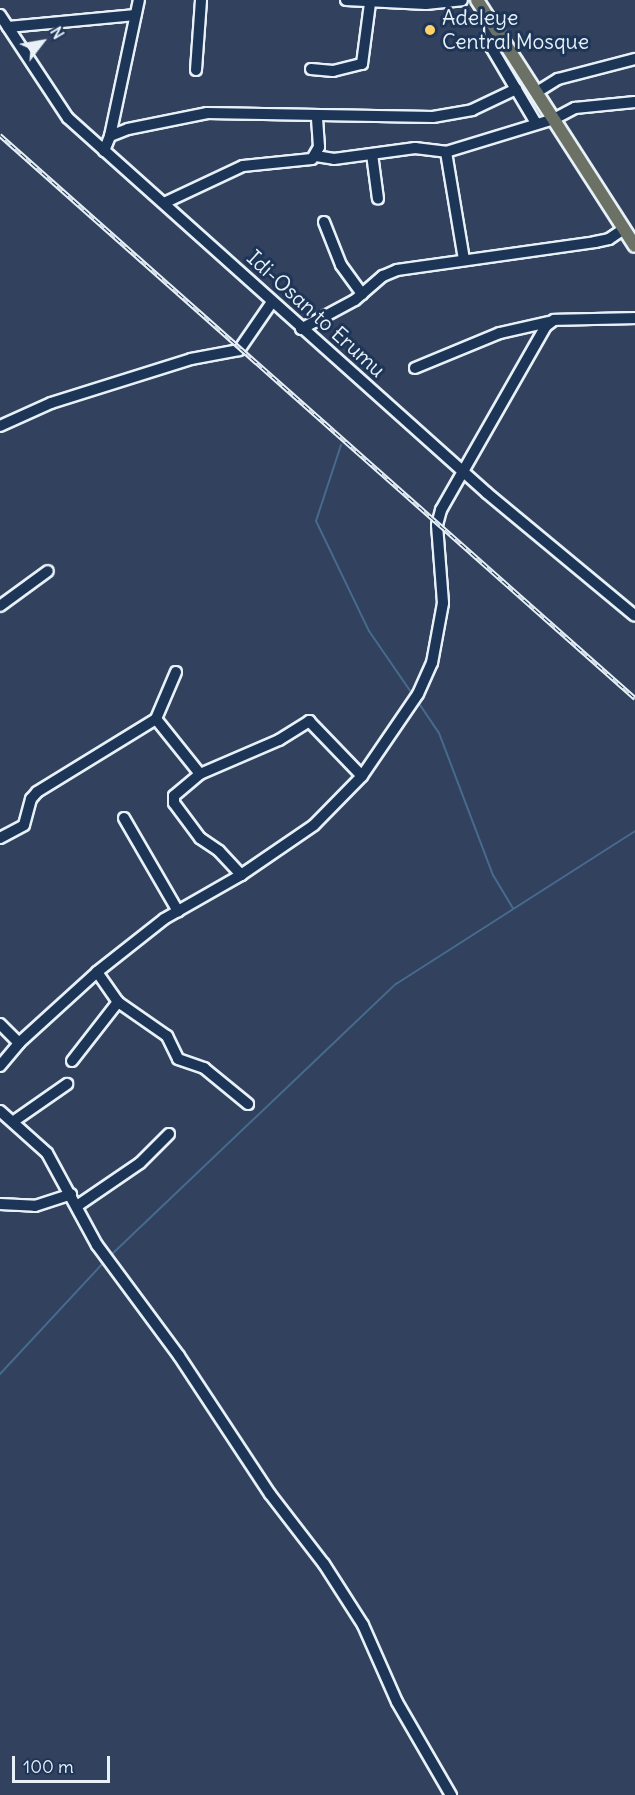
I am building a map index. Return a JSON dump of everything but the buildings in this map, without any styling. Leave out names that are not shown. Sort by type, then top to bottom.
[{"type":"main road","points":[[477,0],[635,246]]},
{"type":"street","points":[[104,151],[110,136],[139,0]]},
{"type":"street","points":[[196,69],[201,0]]},
{"type":"street","points":[[346,0],[426,4],[462,0]]},
{"type":"street","points":[[311,69],[333,71],[354,69],[362,64],[370,3]]},
{"type":"street","name":"Idi-Osan to Erumu","points":[[0,15],[54,101],[104,151],[301,329],[635,616]]},
{"type":"street","points":[[8,27],[135,15]]},
{"type":"street","points":[[490,22],[491,47],[536,123]]},
{"type":"street","points":[[537,92],[558,79],[635,59]]},
{"type":"street","points":[[110,136],[143,124],[207,113],[400,118],[452,115],[516,89]]},
{"type":"street","points":[[164,203],[243,166],[316,156],[334,159],[415,148],[446,152],[554,119],[575,108],[635,102]]},
{"type":"street","points":[[316,156],[319,147],[317,116]]},
{"type":"street","points":[[446,152],[464,260]]},
{"type":"street","points":[[372,154],[378,199]]},
{"type":"street","points":[[324,222],[342,266],[362,294]]},
{"type":"street","points":[[301,329],[362,294],[383,276],[397,270],[595,242],[609,239],[624,229]]},
{"type":"street","points":[[0,426],[51,403],[191,359],[239,350],[272,302]]},
{"type":"street","points":[[415,368],[500,333],[549,322],[635,318]]},
{"type":"street","points":[[0,1066],[19,1043],[97,972],[178,911],[241,875],[314,825],[362,776],[418,694],[439,640],[443,603],[437,525],[462,468],[549,322]]},
{"type":"street","points":[[0,606],[48,571]]},
{"type":"street","points":[[0,838],[24,825],[31,799],[37,792],[156,719],[167,697],[167,685],[176,672]]},
{"type":"street","points":[[156,719],[200,774]]},
{"type":"street","points":[[241,875],[219,852],[200,838],[174,802],[174,796],[200,774],[279,740],[309,721],[362,776]]},
{"type":"street","points":[[124,818],[178,911]]},
{"type":"street","points":[[97,972],[118,1002],[167,1036],[178,1059],[204,1068],[248,1104]]},
{"type":"street","points":[[72,1061],[118,1002]]},
{"type":"street","points":[[0,1024],[19,1043]]},
{"type":"street","points":[[14,1121],[67,1084]]},
{"type":"street","points":[[0,1111],[14,1121],[47,1153],[95,1242],[179,1356],[363,1625],[397,1702],[451,1795]]},
{"type":"street","points":[[77,1206],[140,1163],[169,1134]]},
{"type":"street","points":[[0,1204],[36,1206],[71,1194]]},
{"type":"waterway","points":[[341,445],[316,521],[369,631],[413,695]]},
{"type":"waterway","points":[[418,702],[439,733],[493,875],[513,908]]},
{"type":"waterway","points":[[110,1256],[396,984],[635,831]]},
{"type":"waterway","points":[[0,1374],[104,1262]]},
{"type":"railway","points":[[0,135],[635,698]]},
{"type":"place","name":"Adeleye Central Mosque","points":[[430,30]]}]
